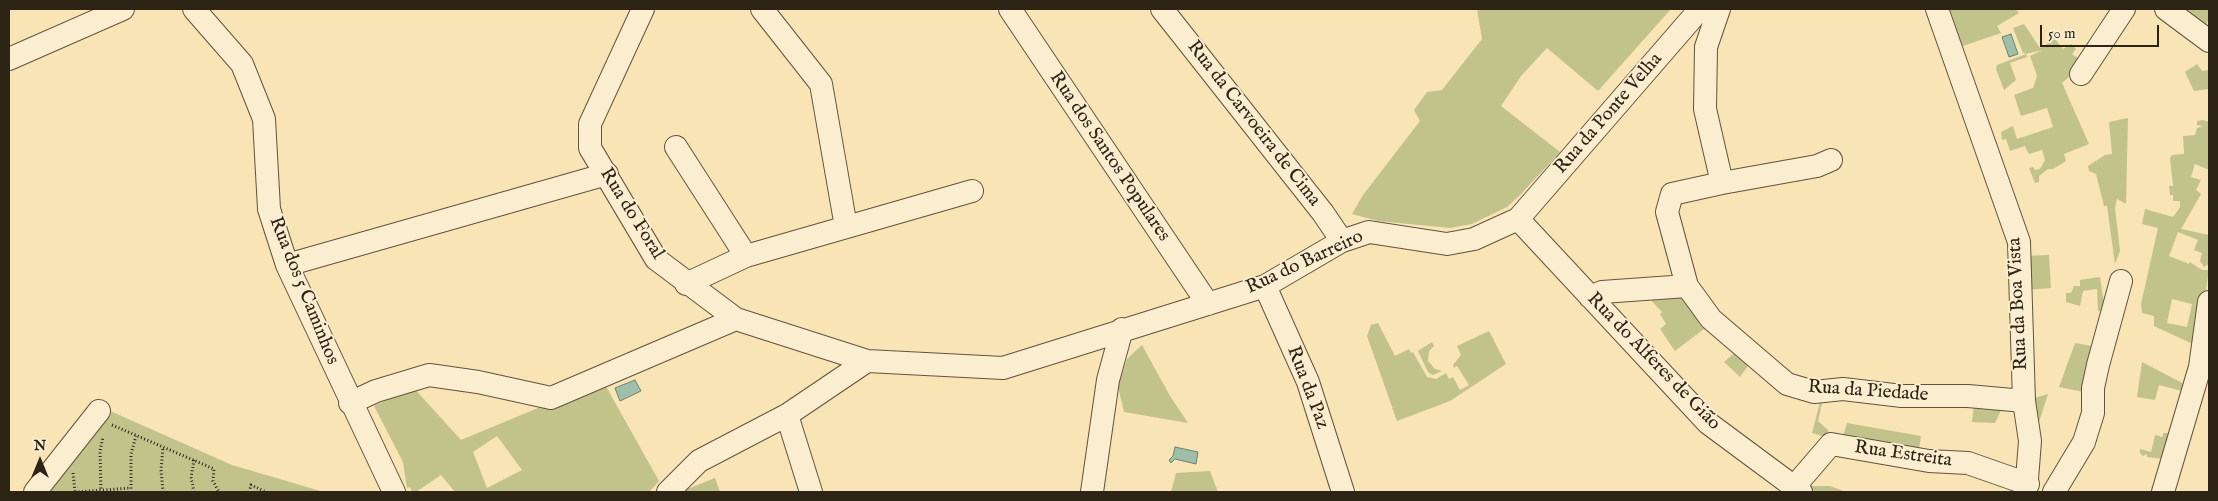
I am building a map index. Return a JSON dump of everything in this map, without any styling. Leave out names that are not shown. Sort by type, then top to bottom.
[{"type":"street","points":[[9,59],[123,9]]},
{"type":"street","name":"Rua dos 5 Caminhos","points":[[194,9],[242,64],[264,119],[269,209],[288,265],[300,293],[299,320],[311,346],[321,355],[330,359],[355,412]]},
{"type":"street","name":"Rua do Foral","points":[[644,9],[590,124],[590,148],[656,259],[686,284],[736,319],[867,361],[1003,368],[1122,330]]},
{"type":"street","points":[[762,9],[820,84],[846,227]]},
{"type":"street","name":"Rua dos Santos Populares","points":[[1010,9],[1208,304]]},
{"type":"street","name":"Rua da Carvoeira de Cima","points":[[1162,9],[1323,213],[1342,241]]},
{"type":"street","name":"Rua da Ponte Velha","points":[[1518,219],[1700,9]]},
{"type":"street","points":[[1719,9],[1706,47],[1705,110],[1722,183],[1816,166],[1831,160]]},
{"type":"street","name":"Rua da Boa Vista","points":[[1937,9],[2019,242],[2024,401],[2030,441],[2027,488]]},
{"type":"street","points":[[2081,74],[2124,9]]},
{"type":"street","points":[[2166,9],[2209,41]]},
{"type":"street","points":[[676,147],[746,256]]},
{"type":"street","points":[[288,265],[607,174]]},
{"type":"street","name":"Rua da Piedade","points":[[1722,183],[1672,194],[1667,212],[1687,286],[1711,320],[1787,384],[1814,392],[1844,389],[1902,396],[1968,396],[2024,401]]},
{"type":"street","points":[[686,284],[746,256],[972,191]]},
{"type":"street","name":"Rua do Barreiro","points":[[1122,330],[1265,286],[1342,241],[1369,232],[1447,244],[1474,239],[1518,219]]},
{"type":"street","name":"Rua do Alferes de Gião","points":[[1518,219],[1708,423],[1797,490]]},
{"type":"street","points":[[2054,492],[2084,442],[2093,413],[2093,388],[2098,365],[2121,281]]},
{"type":"street","name":"Rua da Paz","points":[[1265,286],[1308,382],[1343,492]]},
{"type":"street","points":[[1590,297],[1602,292],[1687,286]]},
{"type":"street","points":[[2163,492],[2200,367],[2209,302]]},
{"type":"street","points":[[390,486],[393,467],[390,457],[374,428],[355,412],[376,391],[429,375],[478,382],[551,398],[736,319]]},
{"type":"street","points":[[1092,492],[1108,380],[1122,330]]},
{"type":"street","points":[[668,492],[699,461],[787,415],[867,361]]},
{"type":"street","points":[[787,415],[811,492]]},
{"type":"street","points":[[35,492],[103,422]]},
{"type":"street","name":"Rua Estreita","points":[[1797,490],[1831,444],[1929,460],[1968,463],[2027,488]]},
{"type":"path","points":[[101,492],[100,451],[103,422],[214,469],[212,480],[218,492]]},
{"type":"path","points":[[76,492],[131,490],[131,454],[136,436]]},
{"type":"path","points":[[163,447],[161,470],[163,492]]},
{"type":"path","points":[[194,460],[191,477],[194,492]]},
{"type":"path","points":[[249,492],[251,485],[266,492]]},
{"type":"green space","points":[[1477,9],[1671,9],[1598,91],[1547,48],[1521,76],[1501,106],[1560,152],[1507,207],[1472,224],[1450,228],[1378,221],[1352,214],[1363,195],[1420,121],[1414,110],[1427,92],[1442,90],[1482,39]]},
{"type":"green space","points":[[1943,9],[2016,9],[2019,13],[1997,26],[2001,33],[1957,48]]},
{"type":"green space","points":[[2172,9],[2209,9],[2209,19],[2202,32]]},
{"type":"green space","points":[[2024,24],[2040,48],[2055,39],[2063,49],[2071,44],[2076,49],[2072,54],[2078,58],[2081,55],[2072,79],[2070,76],[2062,83],[2089,144],[2064,154],[2066,161],[2053,169],[2048,169],[2039,176],[2039,182],[2035,183],[2029,168],[2040,169],[2045,160],[2042,150],[2029,154],[2025,146],[2010,151],[2006,139],[2002,140],[2001,132],[2013,126],[2017,139],[2053,127],[2047,108],[2021,116],[2014,95],[2033,88],[2037,76],[2030,56],[2042,50],[2023,53],[2013,28]]},
{"type":"green space","points":[[2026,54],[2027,57],[2010,63],[2016,80],[2004,90],[1996,69],[1997,65]]},
{"type":"green space","points":[[2197,64],[2202,71],[2208,70],[2209,89],[2194,91],[2185,72]]},
{"type":"green space","points":[[2128,118],[2126,204],[2117,199],[2115,208],[2120,251],[2115,264],[2107,206],[2104,206],[2096,174],[2089,171],[2088,166],[2105,155],[2112,154],[2109,122]]},
{"type":"green space","points":[[2197,121],[2209,122],[2209,170],[2195,164],[2191,177],[2201,180],[2196,190],[2201,194],[2181,229],[2209,235],[2209,264],[2204,267],[2200,261],[2202,253],[2194,250],[2198,240],[2178,232],[2169,256],[2189,264],[2190,262],[2202,270],[2209,270],[2197,346],[2154,326],[2154,316],[2142,313],[2141,304],[2158,228],[2142,224],[2145,209],[2173,217],[2180,207],[2180,201],[2173,201],[2173,195],[2170,195],[2169,186],[2173,186],[2170,158],[2172,155],[2184,154],[2183,136],[2195,135],[2197,128],[2203,126],[2197,125]],"holes":[[[2172,299],[2192,304],[2187,327],[2167,323]]]},
{"type":"green space","points":[[2049,255],[2051,288],[2025,290],[2024,256]]},
{"type":"green space","points":[[2100,277],[2105,310],[2098,311],[2097,289],[2083,291],[2080,306],[2066,302],[2066,293],[2071,293],[2074,286],[2080,286],[2080,280]]},
{"type":"green space","points":[[1684,294],[1709,325],[1675,351],[1660,329],[1666,324],[1660,314],[1662,312],[1651,298]]},
{"type":"green space","points":[[1378,323],[1395,356],[1409,349],[1411,353],[1413,352],[1427,377],[1436,379],[1446,373],[1449,379],[1453,377],[1460,390],[1469,385],[1457,366],[1454,368],[1453,365],[1461,355],[1457,346],[1489,331],[1506,364],[1450,401],[1397,421],[1367,336],[1371,325]]},
{"type":"green space","points":[[1432,342],[1434,346],[1429,351],[1428,361],[1435,369],[1442,371],[1433,375],[1428,372],[1418,351]]},
{"type":"green space","points":[[2075,343],[2092,346],[2088,393],[2059,387]]},
{"type":"green space","points":[[1142,345],[1170,396],[1188,423],[1124,412],[1118,386],[1127,359]]},
{"type":"green space","points":[[1739,349],[1750,363],[1740,377],[1724,362]]},
{"type":"green space","points":[[2142,362],[2188,386],[2186,392],[2159,385],[2155,400],[2137,397]]},
{"type":"green space","points":[[603,381],[659,481],[649,492],[455,492],[441,475],[416,492],[412,492],[410,487],[407,488],[403,462],[374,406],[413,387],[461,440]],"holes":[[[497,436],[522,470],[487,488],[473,452]]]},
{"type":"green space","points":[[2048,394],[2038,425],[2028,400]]},
{"type":"green space","points":[[1820,402],[1822,403],[1818,421],[1828,430],[1829,438],[1812,433]]},
{"type":"green space","points":[[1974,405],[2002,408],[1995,423],[1972,422]]},
{"type":"green space","points":[[108,410],[232,465],[324,492],[43,492]]},
{"type":"green space","points":[[1847,423],[1921,436],[1919,449],[1841,442]]},
{"type":"green space","points":[[2163,433],[2174,433],[2163,459],[2147,457],[2147,454],[2143,456],[2140,453],[2140,449],[2151,452],[2155,435],[2163,437]]},
{"type":"green space","points":[[1210,471],[1218,492],[1171,492],[1176,473]]},
{"type":"green space","points":[[715,478],[720,492],[680,492]]},
{"type":"green space","points":[[1805,486],[1830,486],[1846,492],[1811,492]]},
{"type":"shaded area","points":[[2011,34],[2018,54],[2009,57],[2002,37]]},
{"type":"shaded area","points":[[635,380],[641,391],[620,401],[615,388]]},
{"type":"shaded area","points":[[1175,447],[1198,452],[1196,464],[1175,459],[1171,463],[1169,460],[1173,456]]}]
